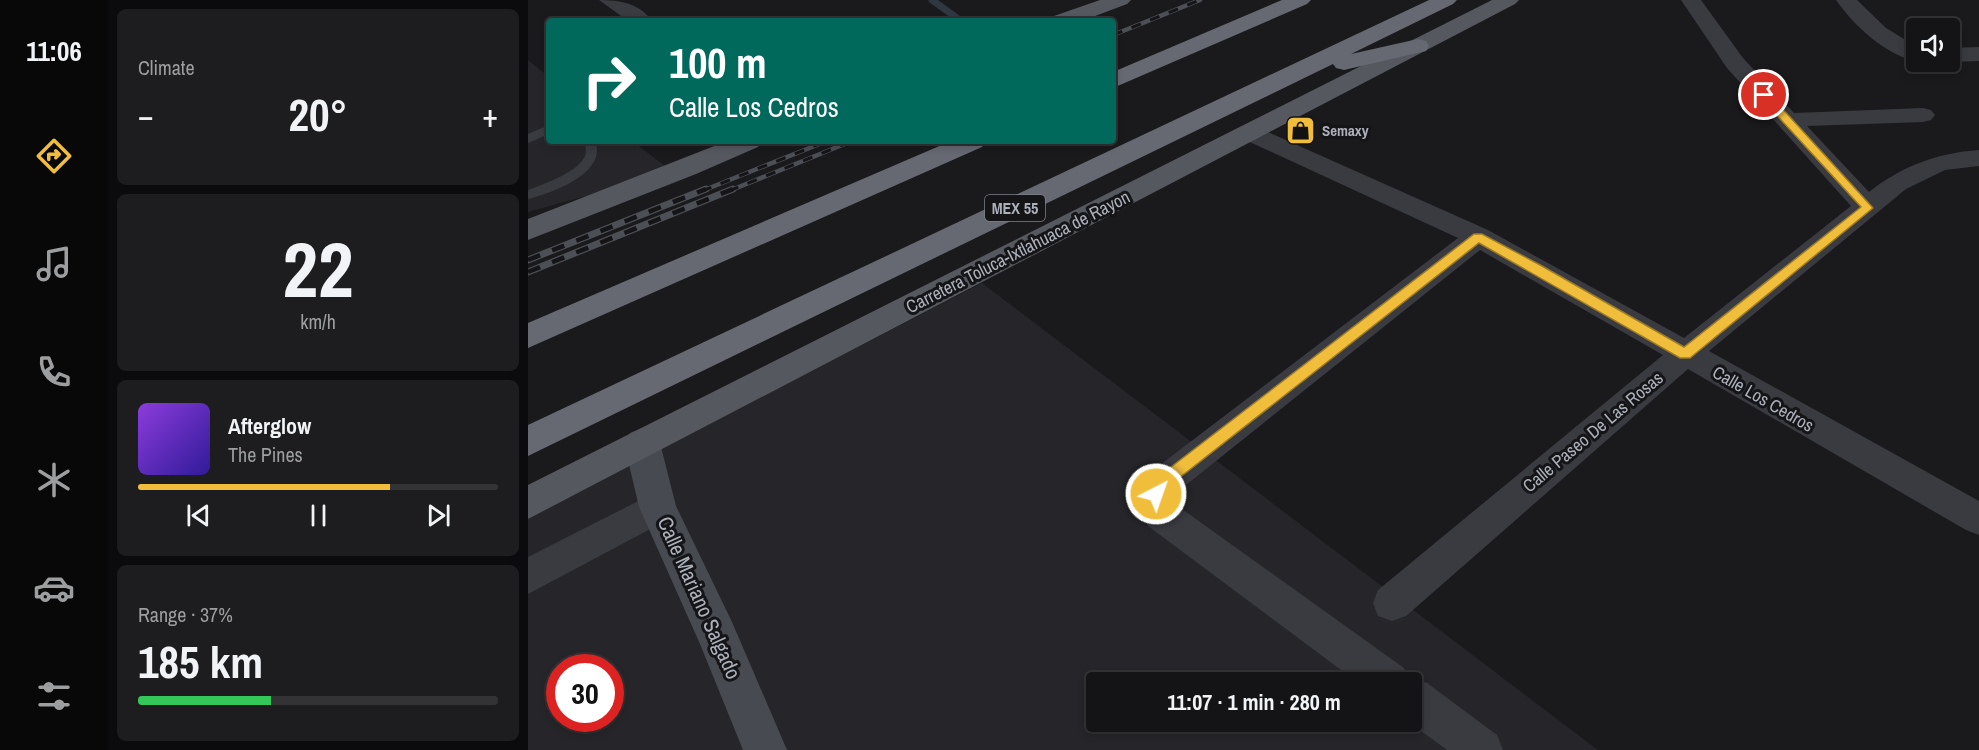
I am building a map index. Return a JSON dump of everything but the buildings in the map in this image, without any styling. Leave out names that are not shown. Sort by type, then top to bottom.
[{"type":"highway","points":[[1116,80],[1300,0]]},
{"type":"highway","name":"MEX 55","points":[[528,441],[1059,188],[1446,0]]},
{"type":"highway","points":[[1287,76],[1418,46]]},
{"type":"highway","points":[[528,336],[966,144]]},
{"type":"main road","points":[[1070,18],[1120,0]]},
{"type":"main road","name":"Carretera Toluca-Ixtlahuaca de Rayon","points":[[528,503],[1508,0]]},
{"type":"main road","points":[[528,230],[742,144]]},
{"type":"street","points":[[609,0],[637,18]]},
{"type":"street","points":[[1691,0],[1735,63],[1868,208]]},
{"type":"street","points":[[1846,0],[1883,39],[1906,50]]},
{"type":"street","points":[[1960,55],[1979,54]]},
{"type":"street","points":[[1787,120],[1923,115]]},
{"type":"street","name":"Calle Los Cedros","points":[[1250,133],[1466,231],[1558,280],[1979,519]]},
{"type":"street","name":"Calle Paseo De Las Rosas","points":[[1392,603],[1685,354],[1897,183],[1939,162],[1979,158]]},
{"type":"street","points":[[1376,672],[1161,515],[1157,507],[1156,494],[1164,482],[1466,231]]},
{"type":"street","name":"Calle Mariano Salgado","points":[[642,443],[658,507],[717,636],[765,750]]},
{"type":"street","points":[[528,576],[658,507]]},
{"type":"street","points":[[1422,705],[1482,750]]},
{"type":"lane","points":[[528,139],[546,130]]},
{"type":"lane","points":[[528,195],[578,172],[593,154],[591,144]]},
{"type":"shaded area","points":[[528,60],[546,75],[546,144],[636,144],[673,172],[528,212]]},
{"type":"shaded area","points":[[982,283],[1598,750],[528,750],[528,517]]},
{"type":"waterway","points":[[932,0],[957,18]]},
{"type":"railway","points":[[1116,34],[1200,0]]},
{"type":"railway","points":[[702,191],[820,144]]},
{"type":"railway","points":[[729,191],[845,144]]},
{"type":"railway","points":[[528,260],[706,189]]},
{"type":"railway","points":[[528,272],[733,189]]},
{"type":"place","name":"Semaxy","points":[[1301,131]]},
{"type":"route","points":[[1156,494],[1164,482],[1478,237],[1685,354],[1868,208],[1764,95]]}]
